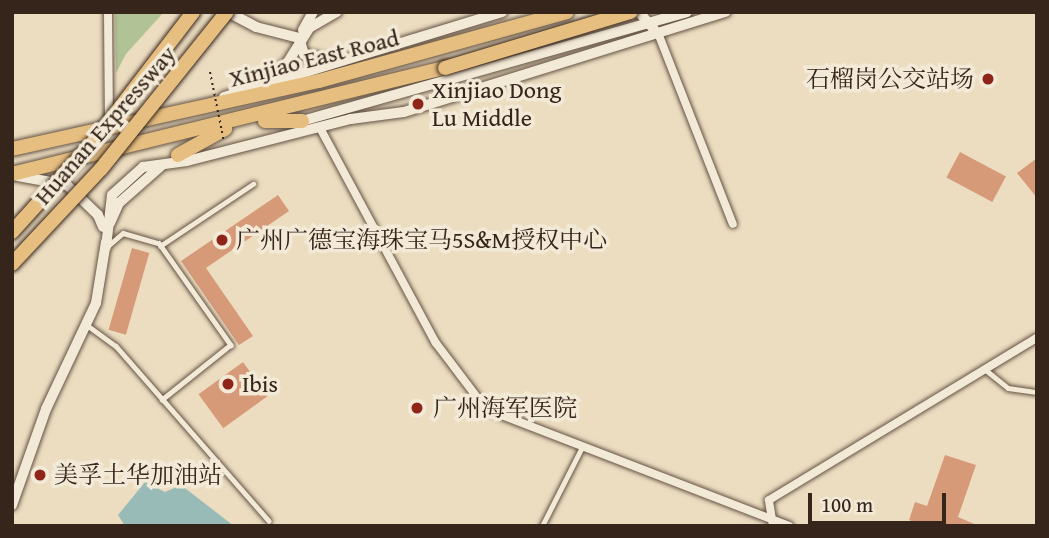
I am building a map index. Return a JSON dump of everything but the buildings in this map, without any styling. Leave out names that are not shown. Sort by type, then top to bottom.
[{"type":"highway","name":"Huanan Expressway","points":[[12,232],[96,139],[193,12]]},
{"type":"highway","name":"Huanan Expressway","points":[[12,264],[101,169],[228,12]]},
{"type":"highway","name":"Xinjiao East Road","points":[[12,149],[183,112],[440,50],[567,12]]},
{"type":"highway","name":"Xinjiao East Road","points":[[241,121],[445,68],[631,12]]},
{"type":"highway","points":[[178,155],[241,121]]},
{"type":"highway","points":[[12,176],[241,121],[302,121]]},
{"type":"main road","points":[[228,12],[256,27],[299,38]]},
{"type":"main road","points":[[262,82],[288,62],[313,12]]},
{"type":"main road","points":[[299,38],[316,21],[337,12]]},
{"type":"main road","points":[[183,112],[262,82],[502,12]]},
{"type":"main road","points":[[604,37],[617,12]]},
{"type":"main road","points":[[639,12],[650,18],[658,33]]},
{"type":"main road","points":[[302,121],[604,37],[650,18],[687,12]]},
{"type":"main road","points":[[163,164],[404,112],[726,12]]},
{"type":"main road","points":[[299,38],[304,54],[311,58],[339,58]]},
{"type":"main road","points":[[12,505],[46,409],[96,303],[106,247],[119,203],[163,164],[178,155]]},
{"type":"main road","points":[[12,176],[47,178],[66,185],[98,215],[106,247]]},
{"type":"street","points":[[108,12],[109,127]]},
{"type":"street","points":[[658,33],[733,224]]},
{"type":"street","points":[[320,128],[436,343],[486,409],[789,526]]},
{"type":"street","points":[[773,522],[769,500],[1037,338]]},
{"type":"lane","points":[[160,246],[253,184]]},
{"type":"lane","points":[[106,247],[123,233],[160,246],[230,345],[162,400]]},
{"type":"lane","points":[[87,325],[116,346],[269,521]]},
{"type":"lane","points":[[986,370],[1008,388],[1037,392]]},
{"type":"lane","points":[[542,526],[583,446]]},
{"type":"path","points":[[210,72],[224,142]]},
{"type":"green space","points":[[115,12],[164,12],[126,54],[116,73]]},
{"type":"water","points":[[145,482],[165,492],[181,485],[234,526],[125,526],[118,515]]},
{"type":"place","name":"石榴岗公交站场","points":[[988,79]]},
{"type":"place","name":"Xinjiao Dong Lu Middle","points":[[418,104]]},
{"type":"place","name":"广州广德宝海珠宝马5S&M授权中心","points":[[222,240]]},
{"type":"place","name":"Ibis","points":[[228,384]]},
{"type":"place","name":"广州海军医院","points":[[417,408]]},
{"type":"place","name":"美孚土华加油站","points":[[40,475]]}]
